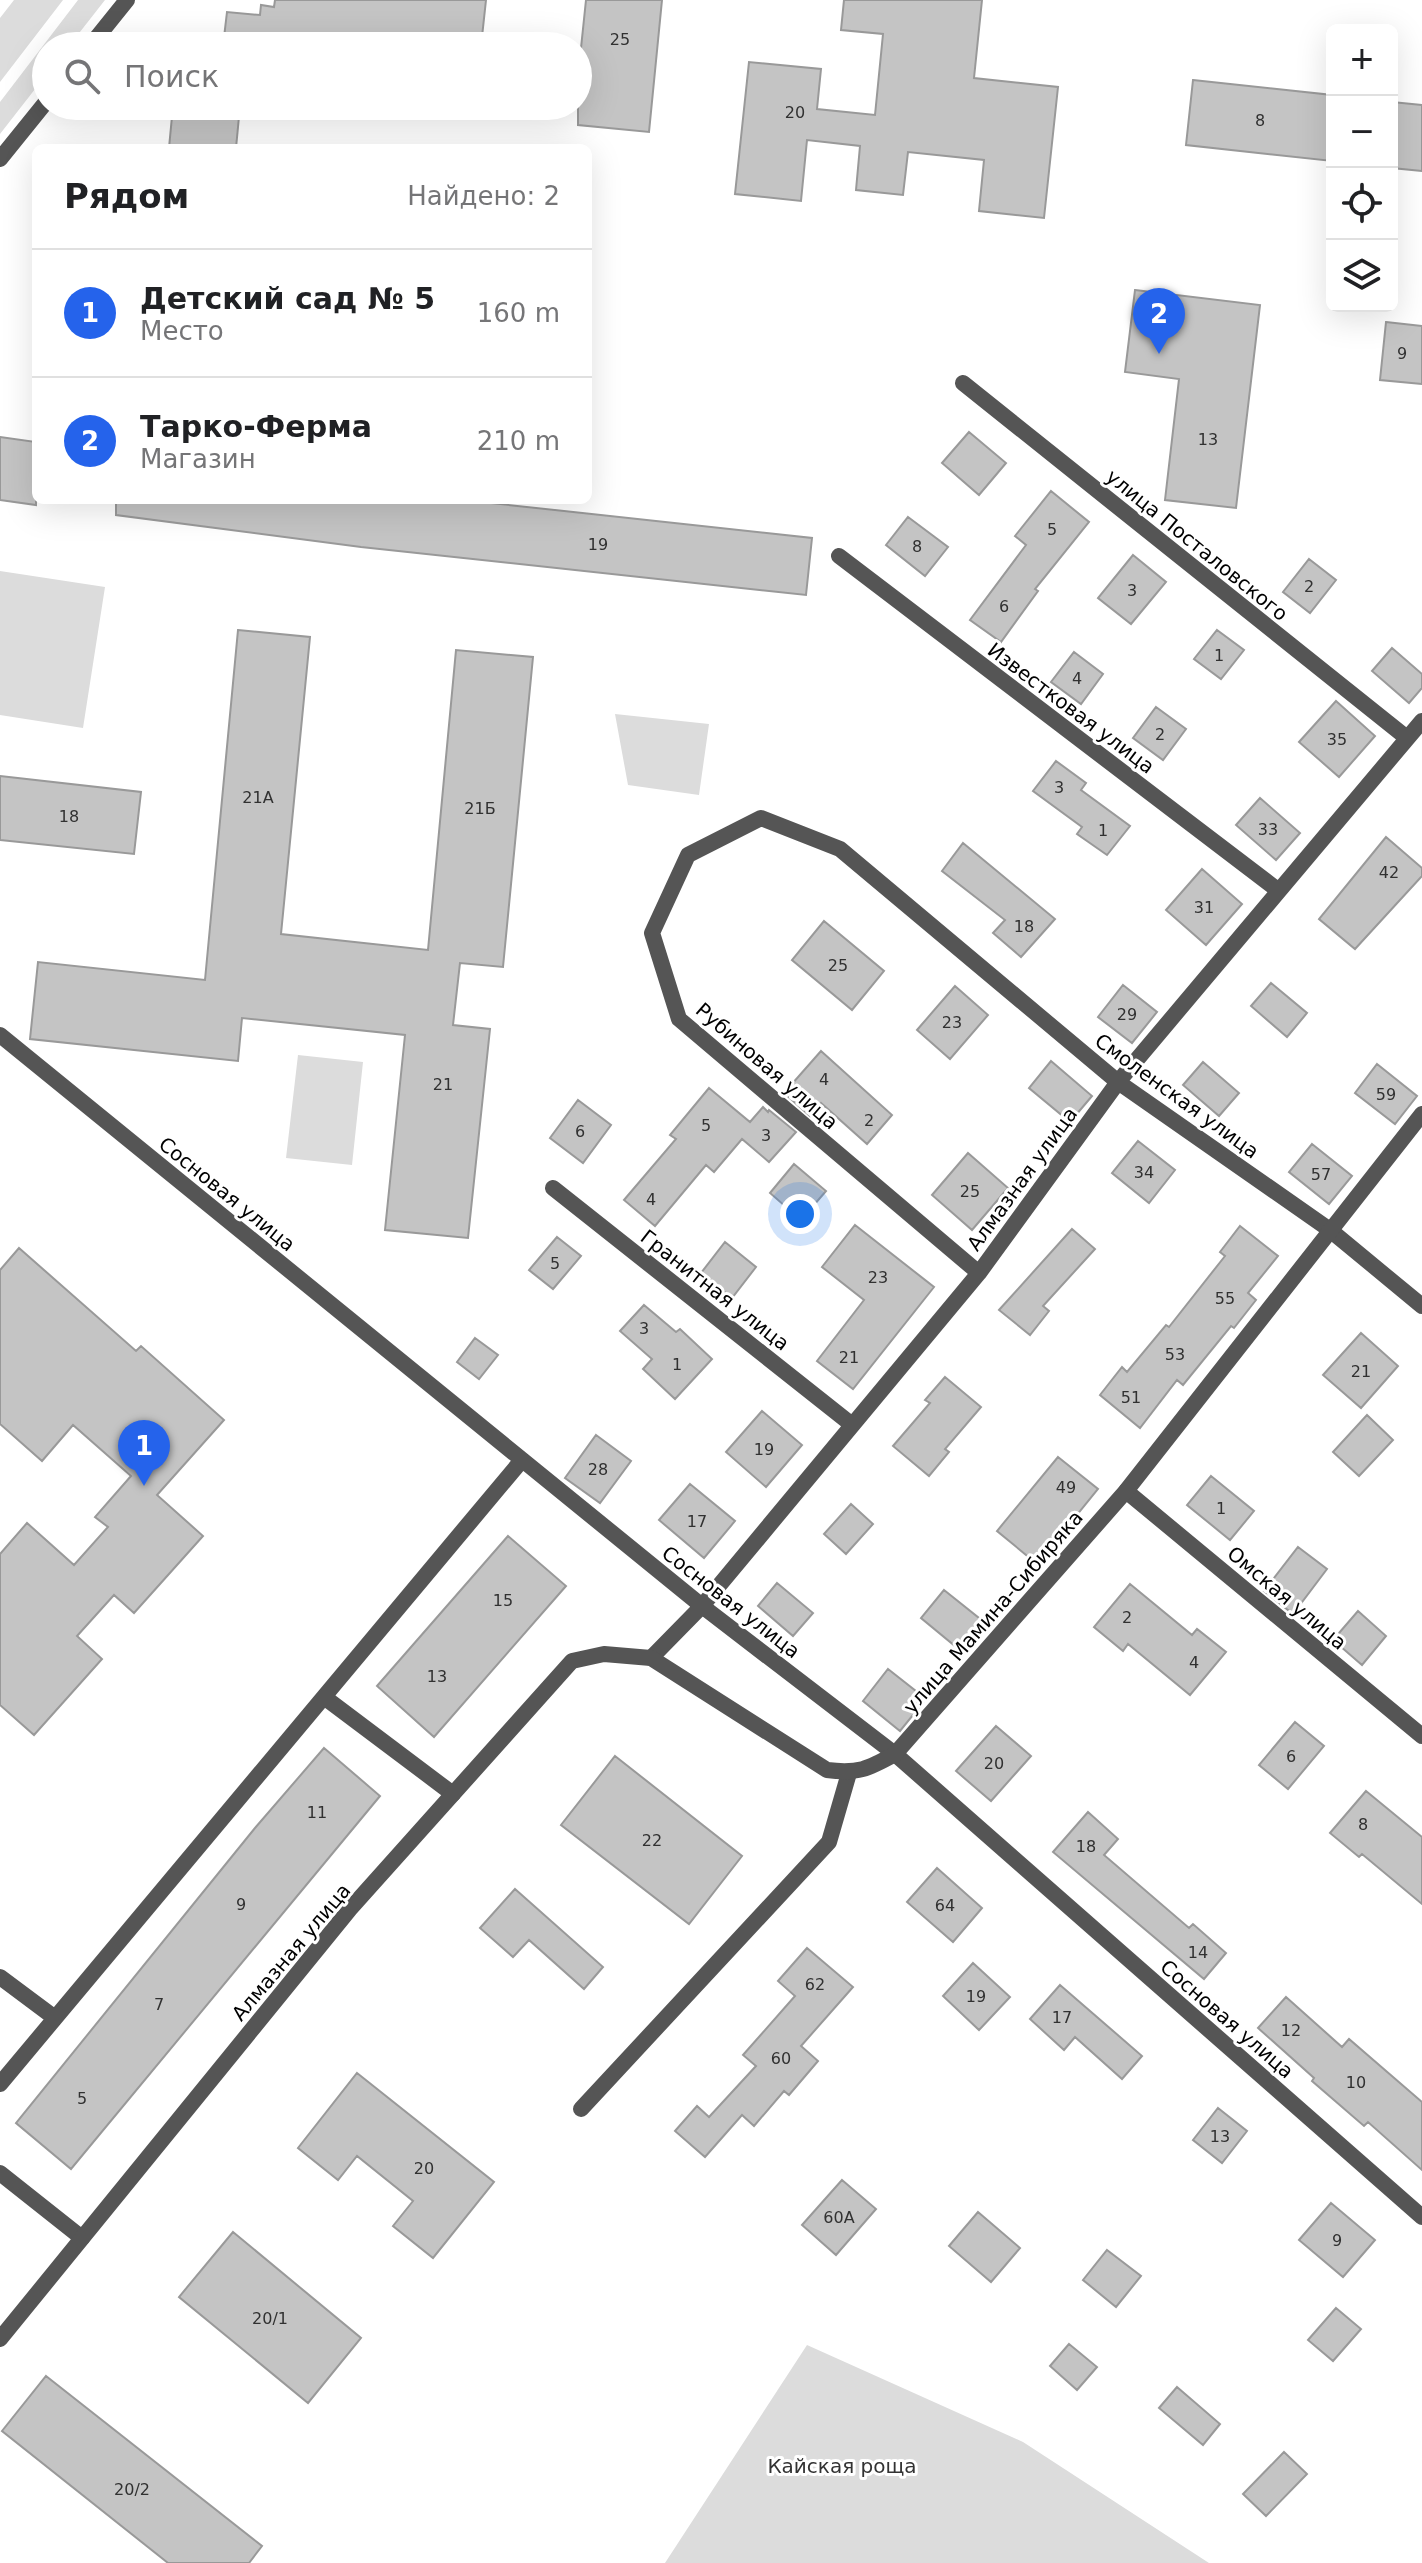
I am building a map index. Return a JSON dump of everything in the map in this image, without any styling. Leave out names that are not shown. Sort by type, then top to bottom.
[{"type":"street","points":[[101,32],[127,0]]},
{"type":"street","points":[[0,159],[32,119]]},
{"type":"street","name":"улица Посталовского","points":[[963,383],[1407,738]]},
{"type":"street","name":"Известковая улица","points":[[839,556],[1279,891]]},
{"type":"street","name":"Алмазная улица","points":[[651,1658],[702,1606],[979,1273],[1118,1082],[1422,721]]},
{"type":"street","name":"Рубиновая улица","points":[[840,849],[761,818],[688,855],[652,933],[679,1019],[979,1273]]},
{"type":"street","name":"Смоленская улица","points":[[840,849],[1118,1082],[1330,1230],[1422,1306]]},
{"type":"street","name":"Сосновая улица","points":[[3,1045],[702,1606],[895,1754],[1422,2217]]},
{"type":"street","name":"улица Мамина-Сибиряка","points":[[849,1773],[867,1770],[895,1754],[1126,1491],[1422,1114]]},
{"type":"street","name":"Гранитная улица","points":[[553,1188],[851,1424]]},
{"type":"street","points":[[0,2084],[522,1460]]},
{"type":"street","name":"Омская улица","points":[[1126,1491],[1422,1736]]},
{"type":"street","name":"Алмазная улица","points":[[0,2339],[350,1909],[572,1661],[604,1654],[651,1658],[827,1770],[849,1773]]},
{"type":"street","points":[[324,1697],[453,1794]]},
{"type":"street","points":[[581,2109],[829,1842],[849,1773]]},
{"type":"street","points":[[0,1977],[55,2018]]},
{"type":"street","points":[[0,2173],[82,2238]]},
{"type":"green space","points":[[14,0],[63,0],[38,32],[32,32],[32,40],[0,82],[0,18]]},
{"type":"green space","points":[[78,0],[105,0],[80,32],[54,32]]},
{"type":"green space","points":[[32,60],[32,93],[0,134],[0,102]]},
{"type":"green space","points":[[0,571],[105,587],[83,728],[0,715]]},
{"type":"green space","points":[[615,714],[709,724],[699,795],[628,785]]},
{"type":"green space","points":[[298,1055],[363,1062],[352,1165],[286,1158]]},
{"type":"green space","name":"Кайская роща","points":[[807,2345],[1023,2442],[1209,2563],[665,2563]]},
{"type":"building","points":[[275,0],[486,0],[483,32],[225,32],[227,12],[260,15],[261,5],[274,7]]},
{"type":"building","points":[[586,0],[662,0],[649,132],[578,125],[578,120],[592,120],[592,32],[583,32]]},
{"type":"building","points":[[844,0],[982,0],[974,78],[1058,87],[1044,218],[979,211],[984,160],[908,152],[903,195],[856,190],[860,146],[807,140],[801,201],[735,194],[749,62],[821,69],[817,109],[875,115],[883,34],[841,30]]},
{"type":"building","points":[[1193,80],[1326,94],[1326,160],[1186,145]]},
{"type":"building","points":[[1398,103],[1422,105],[1422,171],[1398,169]]},
{"type":"building","points":[[172,120],[239,120],[236,144],[169,144]]},
{"type":"building","points":[[1135,290],[1260,305],[1236,508],[1165,500],[1179,379],[1125,372]]},
{"type":"building","points":[[1386,322],[1422,326],[1422,384],[1380,380]]},
{"type":"building","points":[[969,432],[1006,463],[979,495],[942,463]]},
{"type":"building","points":[[0,437],[32,441],[32,504],[36,505],[0,500]]},
{"type":"building","points":[[1051,491],[1089,522],[1035,589],[1038,591],[1001,642],[970,620],[1026,545],[1015,536]]},
{"type":"building","points":[[116,504],[500,504],[812,538],[806,595],[361,547],[116,515]]},
{"type":"building","points":[[908,517],[948,547],[925,576],[886,545]]},
{"type":"building","points":[[1133,555],[1166,582],[1131,624],[1098,598]]},
{"type":"building","points":[[1309,559],[1336,580],[1310,613],[1283,592]]},
{"type":"building","points":[[238,630],[310,637],[281,934],[428,950],[456,650],[533,657],[503,967],[460,963],[453,1025],[490,1029],[468,1238],[385,1230],[405,1035],[242,1018],[238,1061],[30,1039],[38,962],[205,980]]},
{"type":"building","points":[[1217,630],[1244,650],[1221,679],[1194,659]]},
{"type":"building","points":[[1392,648],[1422,674],[1422,688],[1409,703],[1372,671]]},
{"type":"building","points":[[1074,652],[1103,674],[1081,704],[1051,682]]},
{"type":"building","points":[[1336,701],[1375,736],[1339,777],[1299,742]]},
{"type":"building","points":[[1156,707],[1186,729],[1163,760],[1133,738]]},
{"type":"building","points":[[1056,761],[1086,783],[1081,790],[1130,826],[1107,855],[1077,834],[1082,827],[1033,791]]},
{"type":"building","points":[[0,776],[141,792],[134,854],[0,840]]},
{"type":"building","points":[[1260,798],[1300,833],[1276,860],[1236,825]]},
{"type":"building","points":[[1386,837],[1422,868],[1422,876],[1355,949],[1319,919]]},
{"type":"building","points":[[963,843],[1055,919],[1021,957],[993,933],[1005,920],[942,871]]},
{"type":"building","points":[[1202,869],[1242,904],[1206,945],[1166,910]]},
{"type":"building","points":[[824,921],[884,971],[852,1010],[792,960]]},
{"type":"building","points":[[1271,983],[1307,1013],[1287,1037],[1251,1006]]},
{"type":"building","points":[[1123,985],[1157,1012],[1132,1043],[1098,1017]]},
{"type":"building","points":[[955,986],[988,1015],[950,1059],[917,1030]]},
{"type":"building","points":[[821,1051],[892,1115],[867,1144],[821,1103],[810,1116],[784,1093]]},
{"type":"building","points":[[1051,1061],[1092,1096],[1070,1122],[1029,1088]]},
{"type":"building","points":[[1203,1062],[1239,1093],[1219,1116],[1183,1085]]},
{"type":"building","points":[[1377,1064],[1417,1096],[1395,1124],[1355,1093]]},
{"type":"building","points":[[709,1088],[750,1122],[763,1107],[796,1132],[769,1162],[742,1139],[714,1172],[706,1165],[655,1226],[624,1200],[676,1139],[670,1135]]},
{"type":"building","points":[[578,1100],[611,1125],[583,1163],[550,1138]]},
{"type":"building","points":[[1138,1141],[1175,1170],[1149,1203],[1112,1173]]},
{"type":"building","points":[[1312,1144],[1352,1176],[1329,1204],[1289,1172]]},
{"type":"building","points":[[968,1153],[1008,1188],[972,1230],[932,1195]]},
{"type":"building","points":[[794,1164],[826,1191],[801,1220],[770,1193]]},
{"type":"building","points":[[855,1225],[934,1287],[853,1389],[817,1361],[864,1300],[822,1267]]},
{"type":"building","points":[[1240,1226],[1278,1256],[1248,1293],[1256,1300],[1234,1328],[1231,1326],[1183,1385],[1177,1380],[1140,1428],[1100,1395],[1122,1367],[1127,1372],[1166,1325],[1169,1327],[1225,1256],[1220,1252]]},
{"type":"building","points":[[1072,1229],[1095,1249],[1043,1306],[1049,1311],[1030,1335],[999,1310]]},
{"type":"building","points":[[557,1237],[581,1256],[553,1289],[529,1270]]},
{"type":"building","points":[[725,1242],[756,1267],[732,1298],[701,1273]]},
{"type":"building","points":[[19,1248],[136,1351],[141,1346],[224,1420],[157,1495],[203,1536],[134,1613],[114,1595],[77,1636],[102,1659],[34,1735],[0,1705],[0,1554],[27,1523],[74,1565],[108,1527],[95,1517],[131,1476],[73,1425],[42,1461],[0,1424],[0,1270]]},
{"type":"building","points":[[644,1305],[676,1332],[680,1329],[712,1359],[675,1399],[643,1369],[652,1359],[620,1331]]},
{"type":"building","points":[[1361,1333],[1398,1366],[1361,1408],[1323,1375]]},
{"type":"building","points":[[475,1338],[498,1355],[479,1379],[457,1362]]},
{"type":"building","points":[[945,1377],[981,1407],[945,1449],[949,1452],[929,1476],[893,1446],[930,1403],[925,1400]]},
{"type":"building","points":[[762,1411],[802,1445],[766,1487],[726,1452]]},
{"type":"building","points":[[1367,1415],[1393,1440],[1359,1476],[1333,1452]]},
{"type":"building","points":[[596,1435],[631,1461],[600,1503],[565,1478]]},
{"type":"building","points":[[1058,1457],[1098,1489],[1037,1564],[997,1531]]},
{"type":"building","points":[[1211,1476],[1254,1511],[1230,1540],[1187,1505]]},
{"type":"building","points":[[690,1484],[735,1521],[704,1558],[659,1520]]},
{"type":"building","points":[[851,1504],[873,1524],[846,1554],[824,1534]]},
{"type":"building","points":[[508,1536],[566,1586],[434,1737],[377,1686]]},
{"type":"building","points":[[1298,1547],[1327,1569],[1293,1614],[1264,1591]]},
{"type":"building","points":[[777,1583],[813,1613],[793,1636],[758,1606]]},
{"type":"building","points":[[1130,1584],[1192,1635],[1197,1629],[1226,1652],[1190,1695],[1128,1644],[1123,1651],[1094,1627]]},
{"type":"building","points":[[944,1590],[984,1622],[961,1651],[921,1618]]},
{"type":"building","points":[[1358,1611],[1386,1636],[1362,1665],[1333,1640]]},
{"type":"building","points":[[888,1669],[926,1699],[900,1731],[863,1701]]},
{"type":"building","points":[[1295,1722],[1324,1746],[1288,1789],[1259,1765]]},
{"type":"building","points":[[996,1726],[1031,1756],[991,1801],[956,1771]]},
{"type":"building","points":[[324,1748],[380,1796],[71,2169],[16,2123],[255,1828]]},
{"type":"building","points":[[615,1756],[742,1856],[689,1924],[561,1825]]},
{"type":"building","points":[[1366,1791],[1422,1837],[1422,1904],[1362,1854],[1359,1857],[1330,1833]]},
{"type":"building","points":[[1088,1812],[1118,1839],[1104,1855],[1189,1928],[1193,1924],[1226,1953],[1204,1979],[1053,1852]]},
{"type":"building","points":[[937,1868],[982,1908],[953,1942],[907,1902]]},
{"type":"building","points":[[515,1889],[603,1967],[584,1989],[529,1940],[513,1957],[480,1928]]},
{"type":"building","points":[[807,1948],[853,1987],[801,2046],[818,2061],[789,2095],[784,2091],[754,2126],[742,2115],[705,2157],[675,2131],[697,2106],[709,2117],[756,2066],[743,2055],[795,1996],[778,1981]]},
{"type":"building","points":[[973,1963],[1010,1997],[979,2030],[943,1996]]},
{"type":"building","points":[[1060,1985],[1142,2056],[1122,2079],[1075,2037],[1064,2050],[1030,2019]]},
{"type":"building","points":[[1286,1997],[1342,2047],[1349,2039],[1422,2102],[1422,2170],[1368,2122],[1364,2126],[1312,2081],[1314,2078],[1258,2028]]},
{"type":"building","points":[[357,2073],[494,2182],[433,2258],[393,2226],[413,2201],[357,2156],[338,2180],[298,2148]]},
{"type":"building","points":[[1218,2108],[1247,2131],[1222,2163],[1193,2140]]},
{"type":"building","points":[[842,2180],[876,2209],[836,2255],[802,2225]]},
{"type":"building","points":[[1331,2203],[1375,2240],[1343,2277],[1299,2240]]},
{"type":"building","points":[[978,2212],[1020,2248],[991,2282],[949,2246]]},
{"type":"building","points":[[233,2232],[361,2338],[308,2403],[179,2297]]},
{"type":"building","points":[[1107,2250],[1141,2276],[1116,2307],[1083,2280]]},
{"type":"building","points":[[1336,2308],[1361,2329],[1333,2361],[1308,2340]]},
{"type":"building","points":[[1069,2344],[1097,2367],[1077,2390],[1050,2366]]},
{"type":"building","points":[[46,2376],[262,2546],[249,2563],[168,2563],[2,2431]]},
{"type":"building","points":[[1177,2387],[1220,2424],[1203,2445],[1159,2408]]},
{"type":"building","points":[[1284,2452],[1307,2474],[1266,2516],[1243,2494]]},
{"type":"place","name":"Тарко-Ферма","points":[[1159,354]]},
{"type":"place","name":"Детский сад № 5","points":[[144,1486]]}]
